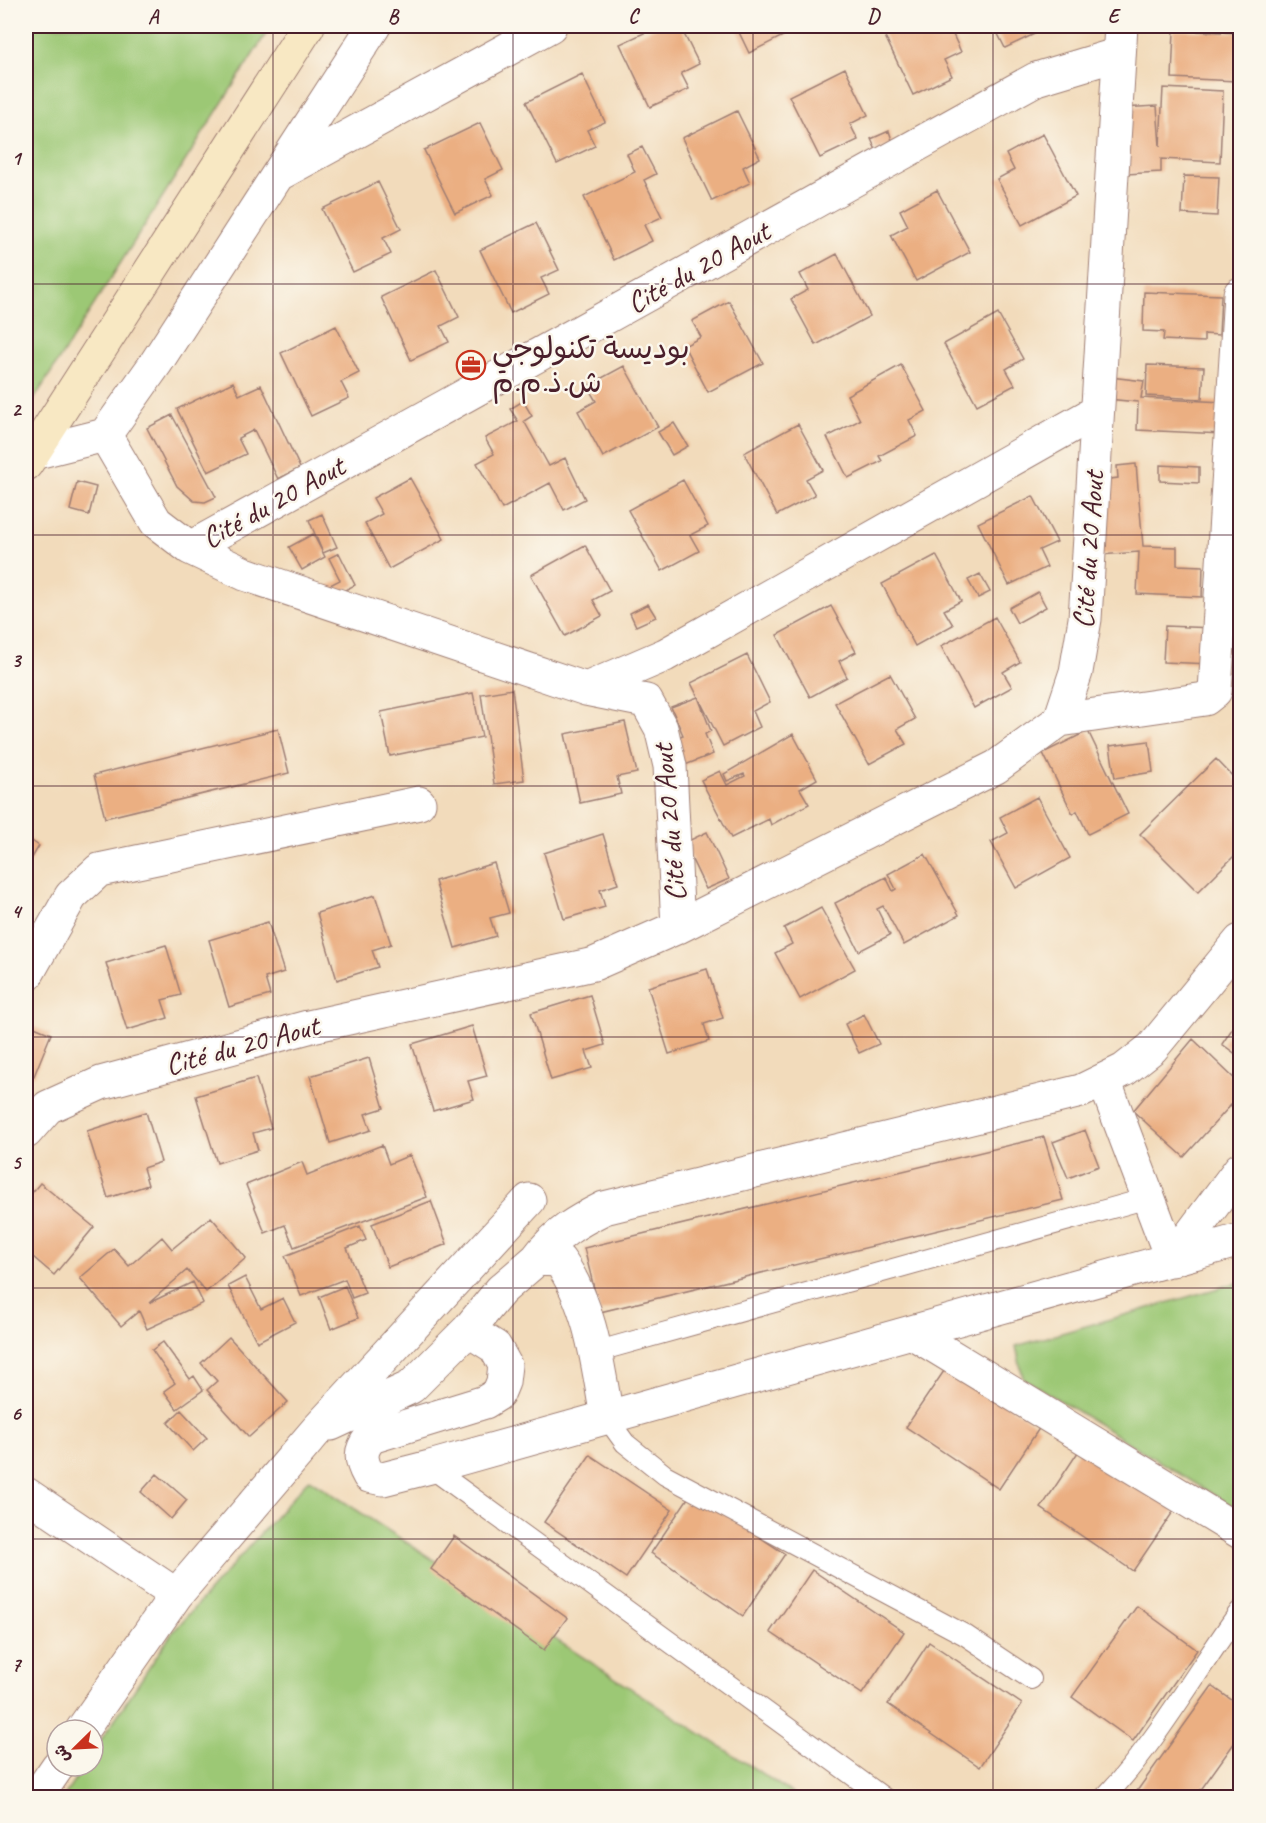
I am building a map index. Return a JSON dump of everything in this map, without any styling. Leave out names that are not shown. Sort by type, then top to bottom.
[{"type":"street","points":[[29,459],[308,26]]},
{"type":"street","points":[[29,459],[105,435],[156,363],[374,26]]},
{"type":"street","points":[[278,175],[550,26]]},
{"type":"street","name":"Cité du 20 Aout","points":[[190,548],[1036,80],[1120,40],[1085,619],[1077,672],[1060,720]]},
{"type":"street","name":"Cité du 20 Aout","points":[[26,1132],[48,1107],[101,1083],[308,1027],[594,964],[678,927],[996,767],[1060,720],[1205,699],[1215,691],[1240,294]]},
{"type":"street","points":[[586,689],[665,655],[1096,412]]},
{"type":"street","name":"Cité du 20 Aout","points":[[105,435],[156,522],[190,548],[245,574],[586,689],[646,701],[661,728],[670,766],[678,927]]},
{"type":"street","points":[[26,976],[71,896],[99,870],[419,803]]},
{"type":"street","points":[[316,1431],[411,1387],[468,1330],[501,1290],[537,1259],[547,1244],[571,1225],[604,1208],[1081,1091],[1124,1070],[1152,1047],[1240,941]]},
{"type":"street","points":[[1104,1080],[1172,1260]]},
{"type":"street","points":[[1172,1260],[1240,1169]]},
{"type":"street","points":[[90,1718],[176,1595],[316,1431],[529,1200]]},
{"type":"street","points":[[468,1330],[495,1347],[505,1365],[503,1382],[498,1394],[485,1402],[371,1437],[363,1447],[361,1462],[369,1476],[383,1479],[430,1467],[1240,1240]]},
{"type":"street","points":[[537,1259],[559,1260],[573,1279],[596,1352],[607,1418]]},
{"type":"street","points":[[913,1333],[1240,1532]]},
{"type":"street","points":[[26,1494],[176,1595]]},
{"type":"street","points":[[36,1797],[49,1778]]},
{"type":"lane","points":[[596,1352],[1148,1198]]},
{"type":"lane","points":[[607,1418],[624,1443],[665,1475],[965,1635],[1030,1678]]},
{"type":"lane","points":[[430,1467],[884,1797]]},
{"type":"lane","points":[[1104,1797],[1120,1780],[1233,1636],[1240,1611]]},
{"type":"green space","points":[[26,26],[271,26],[26,412]]},
{"type":"green space","points":[[1240,1282],[1240,1511],[1023,1378],[1016,1346]]},
{"type":"green space","points":[[309,1479],[798,1797],[63,1798],[76,1778],[105,1778],[105,1734],[172,1633]]},
{"type":"building","points":[[659,26],[680,26],[699,64],[681,73],[689,89],[650,107],[620,44]]},
{"type":"building","points":[[736,26],[783,26],[787,34],[749,53]]},
{"type":"building","points":[[896,26],[949,26],[961,52],[944,60],[952,76],[913,95],[883,32]]},
{"type":"building","points":[[994,26],[1041,26],[1043,30],[1005,48]]},
{"type":"building","points":[[1174,30],[1239,33],[1237,81],[1172,78]]},
{"type":"building","points":[[845,68],[868,115],[850,124],[858,140],[820,158],[789,96]]},
{"type":"building","points":[[582,74],[605,122],[587,130],[595,146],[557,164],[526,102]]},
{"type":"building","points":[[1163,88],[1223,91],[1220,162],[1161,159],[1161,172],[1126,174],[1121,108],[1157,106],[1160,146]]},
{"type":"building","points":[[737,111],[760,158],[743,167],[750,183],[712,201],[682,138]]},
{"type":"building","points":[[480,123],[503,170],[485,179],[493,195],[455,213],[424,150]]},
{"type":"building","points":[[889,131],[893,143],[876,150],[871,139]]},
{"type":"building","points":[[1043,134],[1076,196],[1022,225],[997,179],[1014,170],[1006,154]]},
{"type":"building","points":[[642,147],[656,174],[644,180],[662,217],[644,225],[652,241],[614,260],[584,197],[635,172],[627,154]]},
{"type":"building","points":[[1184,176],[1219,177],[1217,216],[1182,214]]},
{"type":"building","points":[[378,182],[401,229],[383,238],[391,254],[353,272],[322,209]]},
{"type":"building","points":[[937,190],[970,252],[916,281],[891,235],[908,226],[900,210]]},
{"type":"building","points":[[536,223],[559,270],[541,278],[549,294],[511,313],[480,250]]},
{"type":"building","points":[[837,254],[870,316],[816,345],[791,299],[808,290],[800,274]]},
{"type":"building","points":[[436,270],[459,317],[441,326],[449,342],[411,360],[381,297]]},
{"type":"building","points":[[1144,292],[1221,295],[1219,335],[1204,334],[1204,342],[1163,340],[1164,332],[1143,331]]},
{"type":"building","points":[[729,301],[763,363],[708,392],[684,346],[701,337],[692,321]]},
{"type":"building","points":[[998,314],[1023,359],[1006,369],[1015,385],[977,405],[944,344]]},
{"type":"building","points":[[336,326],[359,373],[341,382],[349,398],[311,416],[281,353]]},
{"type":"building","points":[[901,365],[926,411],[909,420],[917,436],[879,456],[882,461],[848,478],[827,437],[860,420],[847,395]]},
{"type":"building","points":[[1147,365],[1204,367],[1202,399],[1146,396]]},
{"type":"building","points":[[624,366],[658,427],[603,457],[578,411],[596,401],[587,386]]},
{"type":"building","points":[[1110,377],[1144,381],[1141,398],[1224,402],[1223,434],[1137,430],[1138,402],[1107,399]]},
{"type":"building","points":[[233,382],[239,395],[261,385],[300,468],[278,479],[254,430],[238,438],[246,454],[208,472],[177,409]]},
{"type":"building","points":[[523,401],[532,416],[524,421],[549,466],[565,458],[585,499],[564,510],[550,483],[502,509],[477,463],[494,454],[485,438],[518,421],[510,409]]},
{"type":"building","points":[[172,415],[216,497],[205,502],[194,501],[177,486],[147,428]]},
{"type":"building","points":[[674,423],[688,446],[672,455],[658,432]]},
{"type":"building","points":[[798,424],[823,470],[806,479],[815,495],[777,515],[744,453]]},
{"type":"building","points":[[1136,464],[1143,546],[1177,547],[1177,565],[1203,566],[1202,597],[1137,594],[1139,552],[1100,555],[1094,481],[1118,478],[1117,466]]},
{"type":"building","points":[[1160,465],[1199,467],[1199,483],[1160,481]]},
{"type":"building","points":[[410,478],[444,539],[389,569],[365,523],[382,514],[373,498]]},
{"type":"building","points":[[683,480],[708,526],[690,535],[699,551],[662,571],[628,510]]},
{"type":"building","points":[[77,482],[96,487],[89,515],[70,510]]},
{"type":"building","points":[[1033,496],[1057,542],[1039,550],[1047,567],[1009,585],[978,523]]},
{"type":"building","points":[[322,514],[337,547],[323,553],[309,520]]},
{"type":"building","points":[[313,534],[325,557],[302,570],[289,547]]},
{"type":"building","points":[[585,545],[610,591],[593,600],[602,616],[565,636],[531,575]]},
{"type":"building","points":[[339,553],[355,585],[327,599],[322,589],[340,580],[329,558]]},
{"type":"building","points":[[936,555],[961,601],[944,610],[953,625],[915,646],[882,584]]},
{"type":"building","points":[[980,574],[990,592],[978,598],[968,580]]},
{"type":"building","points":[[1038,592],[1046,607],[1017,623],[1009,608]]},
{"type":"building","points":[[648,604],[656,617],[636,626],[630,613]]},
{"type":"building","points":[[831,606],[856,652],[839,661],[847,677],[810,697],[777,635]]},
{"type":"building","points":[[995,617],[1020,662],[1003,672],[1012,687],[974,708],[941,646]]},
{"type":"building","points":[[1165,626],[1214,628],[1212,664],[1163,662]]},
{"type":"building","points":[[747,655],[770,702],[753,711],[760,727],[723,746],[691,683]]},
{"type":"building","points":[[890,674],[915,719],[897,729],[906,744],[869,764],[835,703]]},
{"type":"building","points":[[512,689],[524,780],[494,784],[481,694]]},
{"type":"building","points":[[473,693],[482,737],[390,756],[381,712]]},
{"type":"building","points":[[698,697],[711,731],[705,734],[713,754],[680,767],[670,740],[683,735],[671,707]]},
{"type":"building","points":[[625,722],[637,773],[617,777],[621,794],[580,803],[565,734]]},
{"type":"building","points":[[278,729],[289,773],[105,818],[94,775]]},
{"type":"building","points":[[1088,731],[1128,814],[1088,834],[1077,811],[1073,814],[1043,753]]},
{"type":"building","points":[[793,734],[817,779],[800,789],[809,804],[771,825],[769,819],[731,838],[701,780],[720,771],[727,785],[745,776],[744,774],[727,781],[724,774]]},
{"type":"building","points":[[1149,741],[1153,772],[1115,778],[1110,746]]},
{"type":"building","points":[[1216,759],[1240,784],[1240,850],[1198,892],[1140,834]]},
{"type":"building","points":[[1037,797],[1070,858],[1016,888],[991,842],[1008,833],[1000,817]]},
{"type":"building","points":[[707,832],[729,879],[706,889],[684,843]]},
{"type":"building","points":[[603,834],[618,884],[600,890],[605,907],[564,919],[544,853]]},
{"type":"building","points":[[26,837],[39,846],[26,868]]},
{"type":"building","points":[[925,854],[959,915],[904,945],[883,906],[877,909],[890,935],[859,951],[835,903],[886,877],[893,891],[896,889],[888,874]]},
{"type":"building","points":[[494,863],[509,913],[490,918],[496,936],[455,948],[435,881]]},
{"type":"building","points":[[375,895],[391,944],[372,950],[378,967],[337,980],[317,913]]},
{"type":"building","points":[[821,908],[855,969],[800,999],[775,953],[792,944],[784,928]]},
{"type":"building","points":[[268,922],[284,972],[265,978],[270,995],[229,1007],[209,940]]},
{"type":"building","points":[[166,945],[181,995],[162,1000],[168,1018],[127,1030],[106,963]]},
{"type":"building","points":[[707,969],[723,1018],[704,1024],[709,1041],[669,1054],[648,987]]},
{"type":"building","points":[[590,995],[605,1045],[586,1051],[592,1068],[551,1080],[531,1013]]},
{"type":"building","points":[[864,1014],[879,1044],[859,1053],[845,1024]]},
{"type":"building","points":[[1240,1017],[1240,1057],[1222,1044]]},
{"type":"building","points":[[27,1024],[51,1034],[34,1076],[26,1072]]},
{"type":"building","points":[[472,1026],[487,1076],[468,1081],[474,1099],[433,1111],[412,1044]]},
{"type":"building","points":[[1193,1039],[1240,1084],[1240,1095],[1184,1157],[1133,1111]]},
{"type":"building","points":[[369,1058],[384,1108],[365,1114],[371,1130],[330,1143],[310,1076]]},
{"type":"building","points":[[256,1078],[271,1128],[253,1133],[258,1150],[217,1163],[196,1096]]},
{"type":"building","points":[[146,1112],[161,1162],[143,1168],[148,1185],[108,1198],[87,1131]]},
{"type":"building","points":[[1085,1130],[1099,1166],[1068,1178],[1053,1142]]},
{"type":"building","points":[[1044,1137],[1063,1200],[600,1312],[584,1248]]},
{"type":"building","points":[[382,1145],[389,1164],[410,1155],[427,1197],[294,1247],[285,1225],[265,1233],[246,1185],[302,1162],[307,1175]]},
{"type":"building","points":[[40,1183],[94,1227],[54,1275],[26,1251],[26,1200]]},
{"type":"building","points":[[431,1201],[447,1244],[388,1267],[372,1224]]},
{"type":"building","points":[[211,1217],[246,1258],[206,1292],[187,1270],[149,1303],[193,1282],[203,1303],[147,1329],[139,1311],[121,1326],[80,1278],[114,1249],[129,1266],[162,1237],[172,1249]]},
{"type":"building","points":[[360,1226],[366,1240],[347,1248],[365,1293],[352,1298],[345,1279],[301,1296],[285,1256]]},
{"type":"building","points":[[245,1277],[261,1309],[283,1298],[295,1322],[257,1342],[228,1286]]},
{"type":"building","points":[[345,1286],[358,1318],[331,1329],[319,1297]]},
{"type":"building","points":[[229,1337],[288,1402],[249,1437],[207,1390],[217,1381],[201,1363]]},
{"type":"building","points":[[163,1342],[190,1379],[194,1376],[203,1390],[177,1409],[164,1391],[175,1383],[152,1350]]},
{"type":"building","points":[[948,1365],[1040,1427],[999,1489],[906,1427]]},
{"type":"building","points":[[181,1410],[207,1438],[193,1451],[168,1423]]},
{"type":"building","points":[[1082,1446],[1175,1509],[1133,1571],[1041,1508]]},
{"type":"building","points":[[590,1455],[672,1510],[626,1578],[544,1522]]},
{"type":"building","points":[[157,1474],[187,1500],[171,1519],[141,1492]]},
{"type":"building","points":[[692,1492],[785,1554],[743,1616],[651,1553]]},
{"type":"building","points":[[454,1536],[567,1618],[544,1650],[431,1569]]},
{"type":"building","points":[[812,1570],[904,1632],[862,1694],[770,1632]]},
{"type":"building","points":[[1137,1606],[1197,1650],[1133,1741],[1072,1697]]},
{"type":"building","points":[[929,1642],[1022,1704],[980,1767],[888,1704]]},
{"type":"building","points":[[1212,1686],[1240,1706],[1240,1735],[1195,1798],[1132,1798]]},
{"type":"place","name":"بوديسة تكنولوجي ش.ذ.م.م","points":[[471,365]]}]
